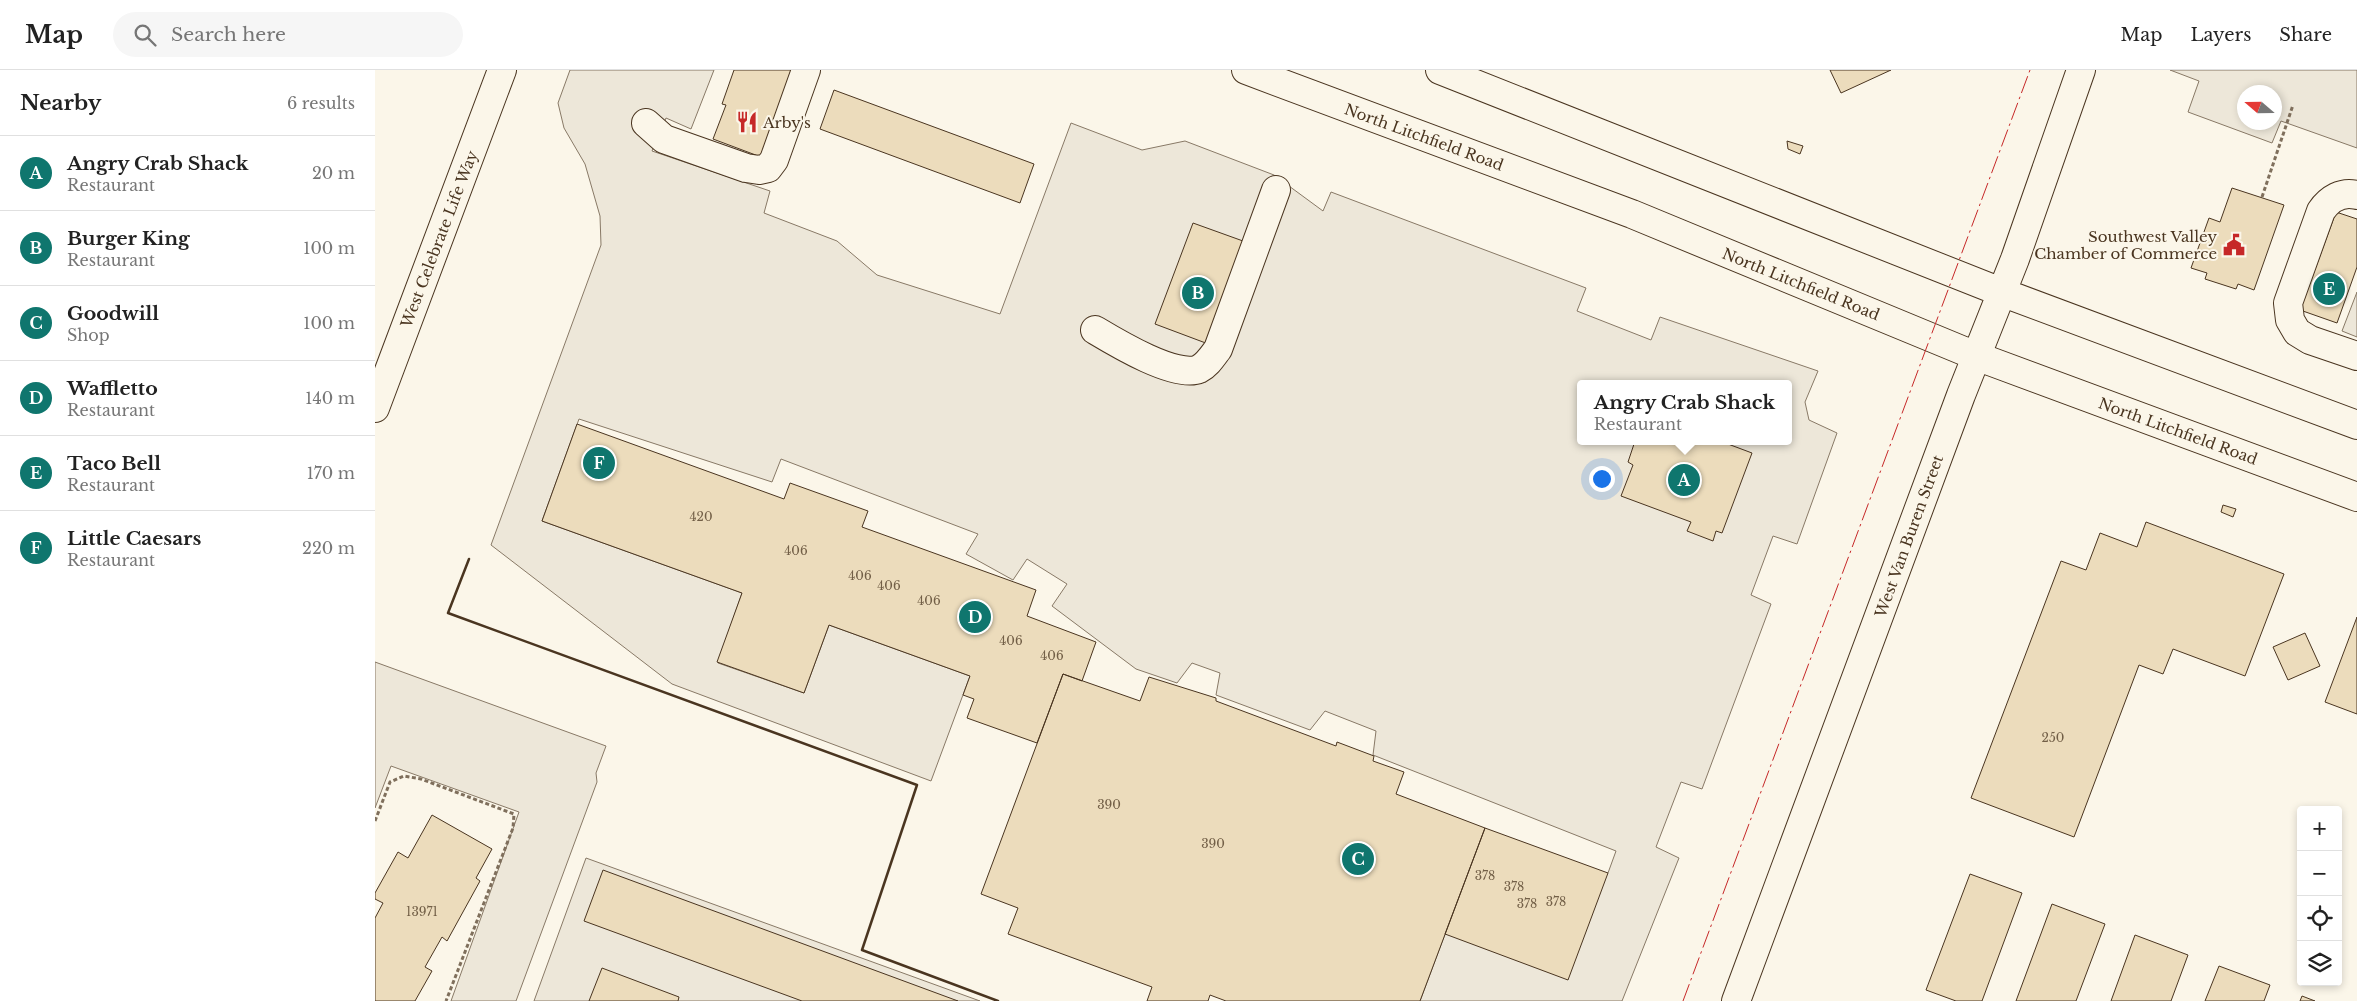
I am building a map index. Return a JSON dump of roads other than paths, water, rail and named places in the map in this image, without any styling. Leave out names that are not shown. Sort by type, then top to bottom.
[{"type":"main road","name":"West Celebrate Life Way","points":[[375,408],[502,70]]},
{"type":"main road","points":[[646,123],[664,139],[747,168],[759,170],[768,168],[774,160],[806,70]]},
{"type":"main road","name":"North Litchfield Road","points":[[1245,70],[1632,214],[1977,356],[2357,497]]},
{"type":"main road","points":[[1440,70],[2001,292],[2357,425]]},
{"type":"main road","name":"West Van Buren Street","points":[[1736,1001],[2001,292],[2081,70]]},
{"type":"main road","points":[[1095,330],[1142,356],[1183,370],[1198,369],[1208,362],[1218,349],[1276,190]]},
{"type":"main road","points":[[2357,195],[2349,193],[2335,198],[2327,202],[2321,211],[2288,303],[2290,320],[2297,332],[2310,340],[2357,356]]},
{"type":"place","name":"Arby's","points":[[747,122]]},
{"type":"place","name":"Southwest Valley Chamber of Commerce","points":[[2234,245]]},
{"type":"place","name":"Taco Bell","points":[[2329,289]]},
{"type":"place","name":"Burger King","points":[[1198,293]]},
{"type":"place","name":"Little Caesars","points":[[599,463]]},
{"type":"place","name":"Angry Crab Shack","points":[[1684,480]]},
{"type":"place","name":"Waffletto","points":[[975,617]]},
{"type":"place","name":"Goodwill","points":[[1358,859]]}]
